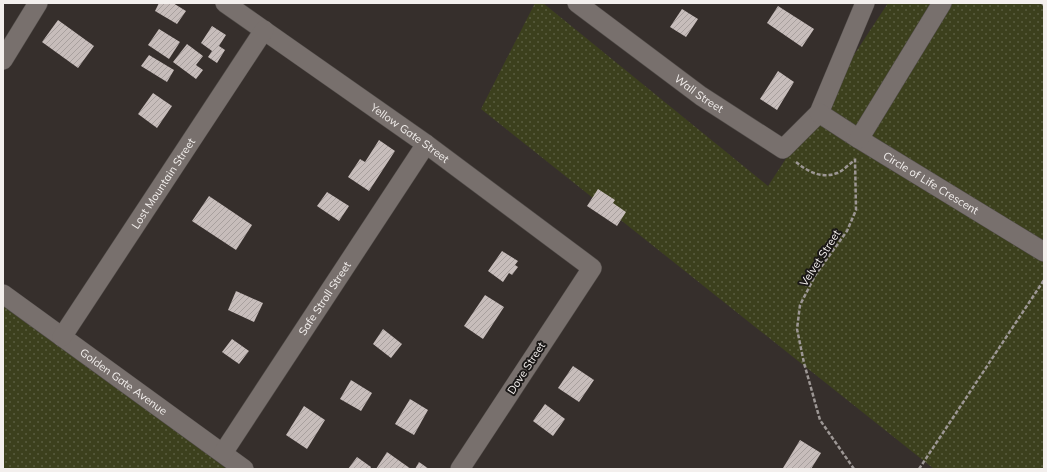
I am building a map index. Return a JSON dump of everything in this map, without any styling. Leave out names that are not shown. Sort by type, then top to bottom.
[{"type":"street","points":[[3,60],[38,3]]},
{"type":"street","name":"Yellow Gate Street","points":[[225,3],[426,144],[592,268]]},
{"type":"street","name":"Wall Street","points":[[577,3],[701,96],[783,149]]},
{"type":"street","points":[[783,149],[819,113],[865,3]]},
{"type":"street","points":[[859,139],[935,6]]},
{"type":"street","name":"Lost Mountain Street","points":[[62,337],[264,30]]},
{"type":"street","name":"Circle of Life Crescent","points":[[819,113],[1044,252]]},
{"type":"street","name":"Safe Stroll Street","points":[[223,453],[426,144]]},
{"type":"street","name":"Dove Street","points":[[460,469],[592,268]]},
{"type":"street","name":"Golden Gate Avenue","points":[[3,294],[244,469]]},
{"type":"path","name":"Velvet Street","points":[[854,469],[820,420],[804,363],[797,329],[800,305],[816,274],[847,231],[856,210],[855,160],[859,139]]},
{"type":"path","points":[[783,149],[802,166],[820,176],[837,173],[855,160]]},
{"type":"path","points":[[919,469],[1044,280]]},
{"type":"green space","points":[[535,3],[543,3],[768,186],[888,3],[1044,3],[1044,469],[934,469],[481,109]]},
{"type":"green space","points":[[3,300],[227,469],[3,469]]},
{"type":"building","points":[[159,3],[173,3],[186,11],[177,24],[155,11]]},
{"type":"building","points":[[778,6],[814,29],[802,47],[767,23]]},
{"type":"building","points":[[682,9],[698,19],[686,37],[670,27]]},
{"type":"building","points":[[58,20],[94,46],[78,68],[42,42]]},
{"type":"building","points":[[212,26],[226,35],[219,46],[225,50],[217,63],[208,57],[212,51],[201,43]]},
{"type":"building","points":[[159,29],[180,42],[169,59],[148,45]]},
{"type":"building","points":[[187,44],[203,56],[196,65],[203,70],[196,79],[173,62]]},
{"type":"building","points":[[149,55],[174,70],[167,82],[141,66]]},
{"type":"building","points":[[778,71],[794,82],[777,110],[760,99]]},
{"type":"building","points":[[153,93],[172,106],[157,128],[138,114]]},
{"type":"building","points":[[379,140],[395,151],[369,191],[348,177],[360,159],[365,162]]},
{"type":"building","points":[[598,189],[615,200],[613,203],[626,212],[617,226],[587,206]]},
{"type":"building","points":[[327,192],[349,206],[339,221],[317,206]]},
{"type":"building","points":[[209,196],[252,225],[236,250],[192,221]]},
{"type":"building","points":[[502,251],[518,261],[515,265],[518,267],[512,275],[509,273],[503,282],[488,271]]},
{"type":"building","points":[[236,291],[263,303],[254,322],[228,310]]},
{"type":"building","points":[[485,295],[504,307],[483,339],[464,326]]},
{"type":"building","points":[[383,329],[402,344],[391,358],[373,344]]},
{"type":"building","points":[[232,339],[249,351],[239,364],[222,352]]},
{"type":"building","points":[[573,366],[594,380],[579,402],[558,388]]},
{"type":"building","points":[[351,380],[372,393],[361,411],[340,399]]},
{"type":"building","points":[[410,399],[428,410],[414,435],[395,424]]},
{"type":"building","points":[[545,404],[565,419],[553,436],[533,421]]},
{"type":"building","points":[[304,406],[325,420],[307,449],[286,435]]},
{"type":"building","points":[[800,440],[821,453],[811,469],[783,468]]},
{"type":"building","points":[[387,452],[411,469],[376,469]]},
{"type":"building","points":[[357,457],[371,467],[370,469],[348,469]]},
{"type":"building","points":[[419,462],[429,469],[415,469]]}]
